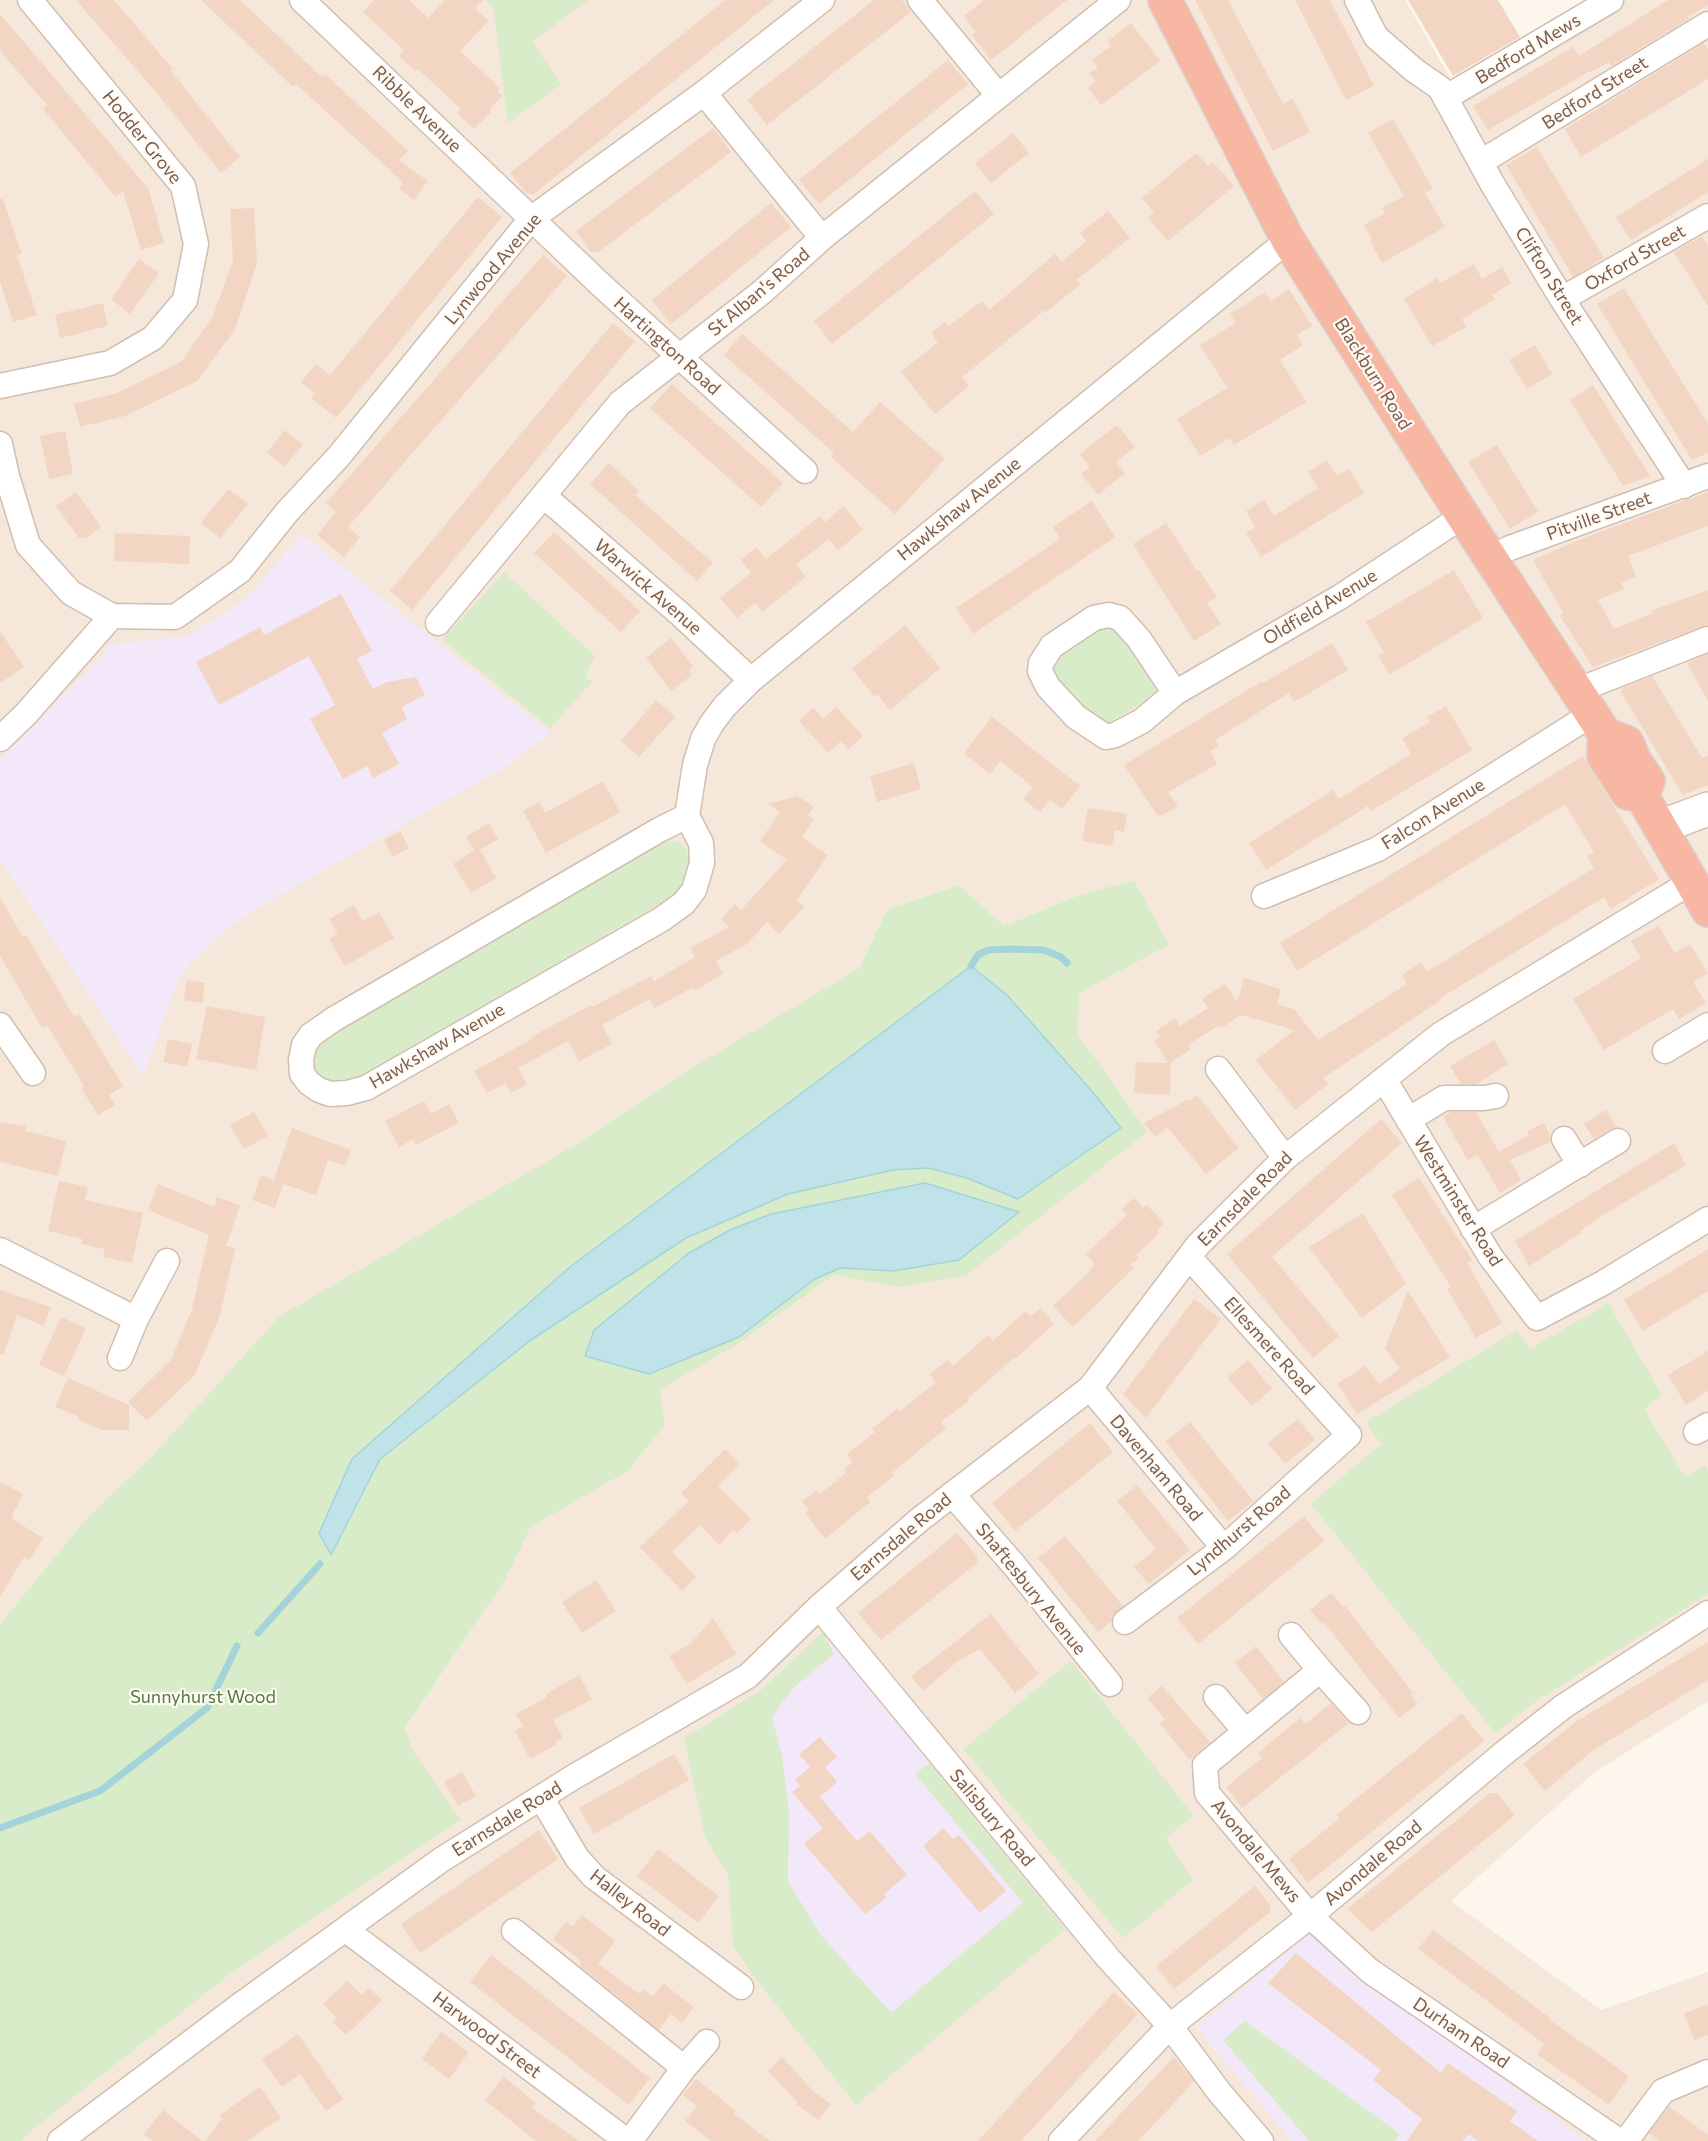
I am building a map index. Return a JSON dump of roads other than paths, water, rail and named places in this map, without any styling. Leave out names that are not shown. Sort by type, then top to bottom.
[{"type":"highway","name":"Blackburn Road","points":[[1165,0],[1288,240],[1462,516],[1591,713],[1604,756],[1628,793],[1642,796],[1708,910]]},
{"type":"street","name":"Hodder Grove","points":[[0,386],[110,363],[153,338],[185,300],[196,244],[183,186],[30,0]]},
{"type":"street","name":"Ribble Avenue","points":[[302,0],[531,219]]},
{"type":"street","name":"Lynwood Avenue","points":[[112,616],[175,617],[240,571],[287,513],[339,456],[531,219],[704,93],[822,0]]},
{"type":"street","points":[[920,0],[998,95]]},
{"type":"street","name":"St Alban's Road","points":[[438,624],[620,404],[762,292],[822,238],[1118,0]]},
{"type":"street","name":"Clifton Street","points":[[1357,0],[1376,37],[1414,70],[1440,88],[1562,299],[1684,486]]},
{"type":"street","name":"Bedford Mews","points":[[1445,98],[1611,0]]},
{"type":"street","name":"Bedford Street","points":[[1481,162],[1708,24]]},
{"type":"street","points":[[704,93],[822,238]]},
{"type":"street","name":"Oxford Street","points":[[1562,299],[1708,216]]},
{"type":"street","name":"Hartington Road","points":[[531,219],[679,358],[805,471]]},
{"type":"street","name":"Hawkshaw Avenue","points":[[687,816],[659,830],[334,1019],[311,1035],[304,1045],[301,1060],[302,1074],[309,1083],[330,1094],[347,1093],[366,1088],[662,919],[684,903],[694,890],[702,863],[701,843],[687,816],[695,765],[703,739],[725,706],[751,680],[1288,240]]},
{"type":"street","points":[[0,444],[7,476],[28,545],[71,593],[112,616],[26,714],[0,739]]},
{"type":"street","name":"Pitville Street","points":[[1490,558],[1510,548],[1708,476]]},
{"type":"street","name":"Warwick Avenue","points":[[544,496],[680,614],[751,680]]},
{"type":"street","name":"Oldfield Avenue","points":[[1175,693],[1139,639],[1120,618],[1109,615],[1094,618],[1058,642],[1044,656],[1041,663],[1040,671],[1048,687],[1076,717],[1106,736],[1115,735],[1142,721],[1175,693],[1340,597],[1462,516]]},
{"type":"street","name":"Falcon Avenue","points":[[1264,896],[1378,849],[1708,639]]},
{"type":"street","points":[[1660,827],[1708,809]]},
{"type":"street","name":"Earnsdale Road","points":[[64,2140],[239,2006],[441,1860],[542,1799],[572,1778],[748,1677],[819,1607],[919,1520],[1090,1388],[1189,1257],[1285,1158],[1441,1034],[1693,881]]},
{"type":"street","points":[[0,1025],[33,1073]]},
{"type":"street","points":[[1665,1051],[1708,1025]]},
{"type":"street","points":[[1218,1068],[1285,1158]]},
{"type":"street","name":"Westminster Road","points":[[1384,1079],[1490,1256],[1537,1318],[1603,1283],[1708,1219]]},
{"type":"street","points":[[1408,1120],[1444,1098],[1496,1096]]},
{"type":"street","points":[[1564,1139],[1580,1164]]},
{"type":"street","points":[[1473,1229],[1618,1142]]},
{"type":"street","points":[[0,1250],[136,1319]]},
{"type":"street","name":"Ellesmere Road","points":[[1189,1257],[1349,1435]]},
{"type":"street","points":[[120,1358],[136,1319],[167,1262]]},
{"type":"street","name":"Davenham Road","points":[[1090,1388],[1224,1548]]},
{"type":"street","name":"Lyndhurst Road","points":[[1125,1622],[1224,1548],[1349,1435]]},
{"type":"street","name":"Shaftesbury Avenue","points":[[952,1494],[1014,1565],[1110,1684]]},
{"type":"street","name":"Salisbury Road","points":[[819,1607],[1101,1950],[1170,2026],[1220,2093],[1261,2141]]},
{"type":"street","name":"Avondale Road","points":[[1061,2141],[1170,2026],[1310,1916],[1504,1753],[1564,1706],[1708,1613]]},
{"type":"street","points":[[1291,1635],[1358,1712]]},
{"type":"street","name":"Avondale Mews","points":[[1310,1916],[1206,1793],[1205,1765],[1320,1670]]},
{"type":"street","points":[[1216,1697],[1245,1731]]},
{"type":"street","name":"Halley Road","points":[[542,1799],[577,1858],[594,1877],[741,1987]]},
{"type":"street","name":"Durham Road","points":[[1310,1916],[1370,1971],[1619,2141]]},
{"type":"street","name":"Harwood Street","points":[[346,1930],[628,2141]]},
{"type":"street","points":[[514,1931],[684,2068]]},
{"type":"street","points":[[628,2141],[707,2042]]},
{"type":"street","points":[[1626,2141],[1663,2091],[1708,2072]]},
{"type":"water","points":[[971,966],[1007,995],[1097,1097],[1121,1128],[1018,1199],[967,1178],[928,1168],[893,1170],[788,1194],[686,1238],[531,1340],[380,1459],[331,1555],[319,1533],[352,1459],[570,1267]]},
{"type":"water","points":[[925,1183],[1019,1212],[959,1260],[894,1271],[840,1268],[815,1279],[739,1337],[649,1374],[585,1356],[594,1330],[689,1253],[730,1230],[771,1214]]},
{"type":"waterway","points":[[971,966],[978,955],[988,950],[1010,949],[1044,950],[1061,957],[1067,963]]},
{"type":"waterway","points":[[258,1633],[320,1564]]},
{"type":"waterway","points":[[0,1828],[100,1791],[207,1708],[237,1646]]},
{"type":"park label","name":"Sunnyhurst Wood","points":[[203,1697]]}]
